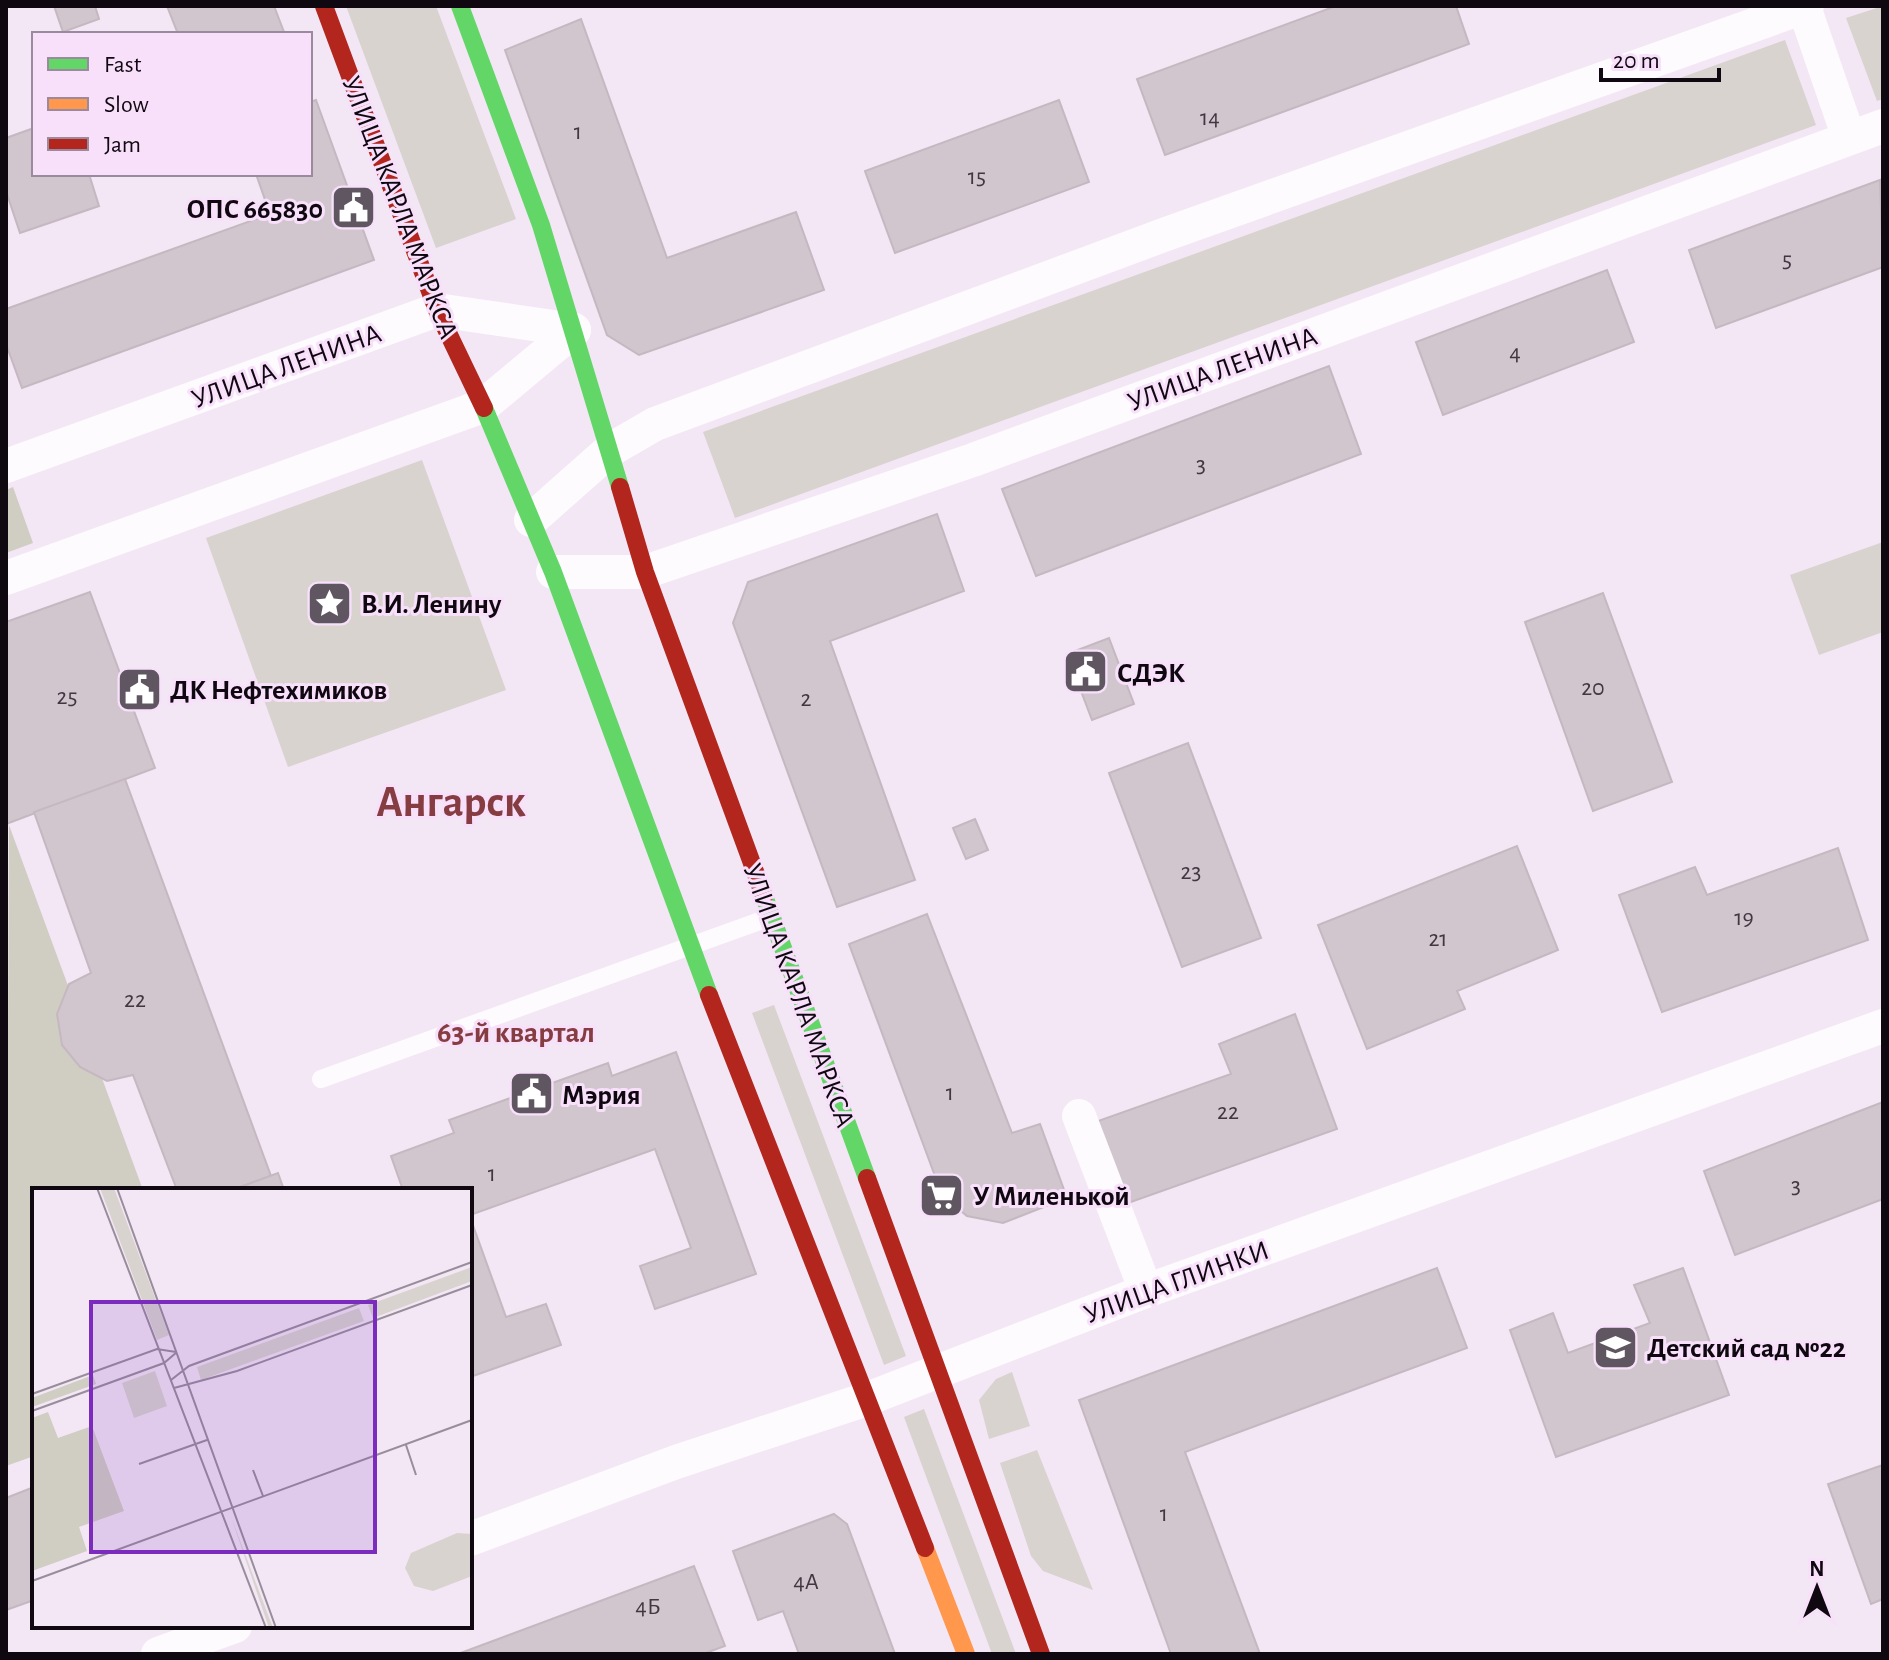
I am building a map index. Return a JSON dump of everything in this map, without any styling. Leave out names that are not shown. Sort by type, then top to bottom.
[{"type":"street","name":"УЛИЦА КАРЛА МАРКСА","points":[[324,6],[437,310],[483,406],[553,572],[690,944],[966,1654]]},
{"type":"street","name":"УЛИЦА КАРЛА МАРКСА","points":[[460,6],[541,225],[645,572],[940,1371],[1041,1654]]},
{"type":"street","points":[[531,520],[610,450],[655,424],[1110,255],[1805,6],[1849,138]]},
{"type":"street","name":"УЛИЦА ЛЕНИНА","points":[[553,572],[645,572],[973,460],[1883,126]]},
{"type":"street","name":"УЛИЦА ЛЕНИНА","points":[[6,466],[437,310],[574,330]]},
{"type":"street","points":[[6,578],[483,406],[574,330]]},
{"type":"street","name":"УЛИЦА ГЛИНКИ","points":[[472,1538],[676,1462],[867,1399],[1146,1291],[1883,1026]]},
{"type":"street","points":[[1079,1116],[1146,1291]]},
{"type":"street","points":[[158,1654],[230,1628]]},
{"type":"lane","points":[[321,1079],[771,917]]},
{"type":"shaded area","points":[[346,6],[436,6],[516,219],[436,248]]},
{"type":"shaded area","points":[[1883,6],[1883,99],[1877,101],[1846,18]]},
{"type":"shaded area","points":[[1785,40],[1816,125],[735,518],[703,432]]},
{"type":"shaded area","points":[[422,460],[506,690],[288,767],[206,538]]},
{"type":"shaded area","points":[[13,487],[33,543],[6,553],[6,490]]},
{"type":"shaded area","points":[[1883,542],[1883,632],[1819,655],[1790,575]]},
{"type":"shaded area","points":[[9,825],[142,1188],[32,1188],[32,1457],[6,1466]]},
{"type":"shaded area","points":[[774,1005],[906,1356],[884,1365],[752,1013]]},
{"type":"shaded area","points":[[1012,1372],[1030,1426],[989,1439],[979,1400],[996,1379]]},
{"type":"shaded area","points":[[924,1409],[1016,1654],[992,1654],[904,1417]]},
{"type":"shaded area","points":[[1037,1450],[1093,1590],[1043,1571],[1031,1556],[1000,1463]]},
{"type":"building","points":[[54,6],[95,6],[99,19],[63,32]]},
{"type":"building","points":[[167,6],[274,6],[284,32],[177,32]]},
{"type":"building","points":[[1336,6],[1456,6],[1469,44],[1165,155],[1137,79]]},
{"type":"building","points":[[581,19],[667,258],[796,212],[824,290],[639,355],[607,335],[505,50]]},
{"type":"building","points":[[316,100],[374,260],[22,388],[6,344],[6,309],[270,214],[257,176],[312,176],[312,101]]},
{"type":"building","points":[[1059,100],[1089,182],[895,253],[865,171]]},
{"type":"building","points":[[32,129],[32,176],[90,176],[99,206],[20,233],[6,191],[6,138]]},
{"type":"building","points":[[1880,180],[1883,267],[1716,328],[1689,250]]},
{"type":"building","points":[[1607,270],[1634,342],[1443,415],[1416,342]]},
{"type":"building","points":[[1329,366],[1361,454],[1036,576],[1002,489]]},
{"type":"building","points":[[937,514],[964,591],[830,641],[915,880],[837,907],[733,623],[748,582]]},
{"type":"building","points":[[90,592],[155,768],[6,824],[6,622]]},
{"type":"building","points":[[1603,593],[1672,782],[1593,811],[1525,622]]},
{"type":"building","points":[[1109,638],[1134,704],[1092,720],[1067,654]]},
{"type":"building","points":[[1188,743],[1261,938],[1182,967],[1109,773]]},
{"type":"building","points":[[125,779],[271,1176],[238,1188],[176,1188],[133,1075],[107,1081],[80,1067],[62,1045],[57,1014],[69,984],[91,973],[34,812]]},
{"type":"building","points":[[975,819],[988,850],[966,859],[953,828]]},
{"type":"building","points":[[1517,846],[1558,950],[1457,991],[1465,1009],[1367,1049],[1318,925]]},
{"type":"building","points":[[1838,848],[1868,940],[1662,1012],[1619,895],[1695,867],[1707,895]]},
{"type":"building","points":[[927,914],[1012,1133],[1040,1124],[1067,1198],[1003,1223],[967,1216],[942,1195],[849,944]]},
{"type":"building","points":[[1295,1014],[1337,1129],[1128,1203],[1098,1121],[1231,1074],[1219,1044]]},
{"type":"building","points":[[676,1052],[756,1274],[655,1309],[640,1266],[691,1248],[655,1149],[472,1214],[472,1188],[402,1188],[391,1156],[454,1133],[449,1120],[608,1063],[612,1076]]},
{"type":"building","points":[[1883,1102],[1883,1199],[1735,1255],[1704,1171]]},
{"type":"building","points":[[278,1173],[283,1188],[237,1188]]},
{"type":"building","points":[[472,1223],[506,1317],[546,1304],[561,1345],[472,1376]]},
{"type":"building","points":[[1437,1268],[1467,1348],[1185,1452],[1260,1654],[1171,1654],[1079,1400]]},
{"type":"building","points":[[1683,1268],[1729,1395],[1556,1457],[1510,1330],[1553,1313],[1568,1353],[1650,1323],[1634,1285]]},
{"type":"building","points":[[1883,1465],[1883,1599],[1871,1604],[1828,1484]]},
{"type":"building","points":[[32,1488],[32,1601],[6,1610],[6,1498]]},
{"type":"building","points":[[834,1514],[847,1524],[895,1654],[799,1654],[783,1611],[758,1620],[733,1551]]},
{"type":"building","points":[[694,1566],[725,1646],[703,1654],[458,1654]]},
{"type":"traffic: fast","points":[[460,6],[541,225],[620,487]]},
{"type":"traffic: fast","points":[[484,408],[553,572],[709,995]]},
{"type":"traffic: fast","points":[[764,896],[867,1178]]},
{"type":"traffic: slow","points":[[925,1548],[966,1654]]},
{"type":"traffic: jam","points":[[324,6],[437,310],[484,408]]},
{"type":"traffic: jam","points":[[620,487],[645,572],[764,896]]},
{"type":"traffic: jam","points":[[709,995],[925,1548]]},
{"type":"traffic: jam","points":[[867,1178],[1041,1654]]},
{"type":"place","name":"ОПС 665830","points":[[354,208]]},
{"type":"place","name":"В.И. Ленину","points":[[330,603]]},
{"type":"place","name":"СДЭК","points":[[1086,672]]},
{"type":"place","name":"ДК Нефтехимиков","points":[[139,689]]},
{"type":"place","name":"Мэрия","points":[[531,1094]]},
{"type":"place","name":"У Миленькой","points":[[942,1195]]},
{"type":"place","name":"Детский сад №22","points":[[1616,1347]]},
{"type":"district","name":"Ангарск","points":[[451,801]]},
{"type":"district","name":"63-й квартал","points":[[516,1032]]}]
